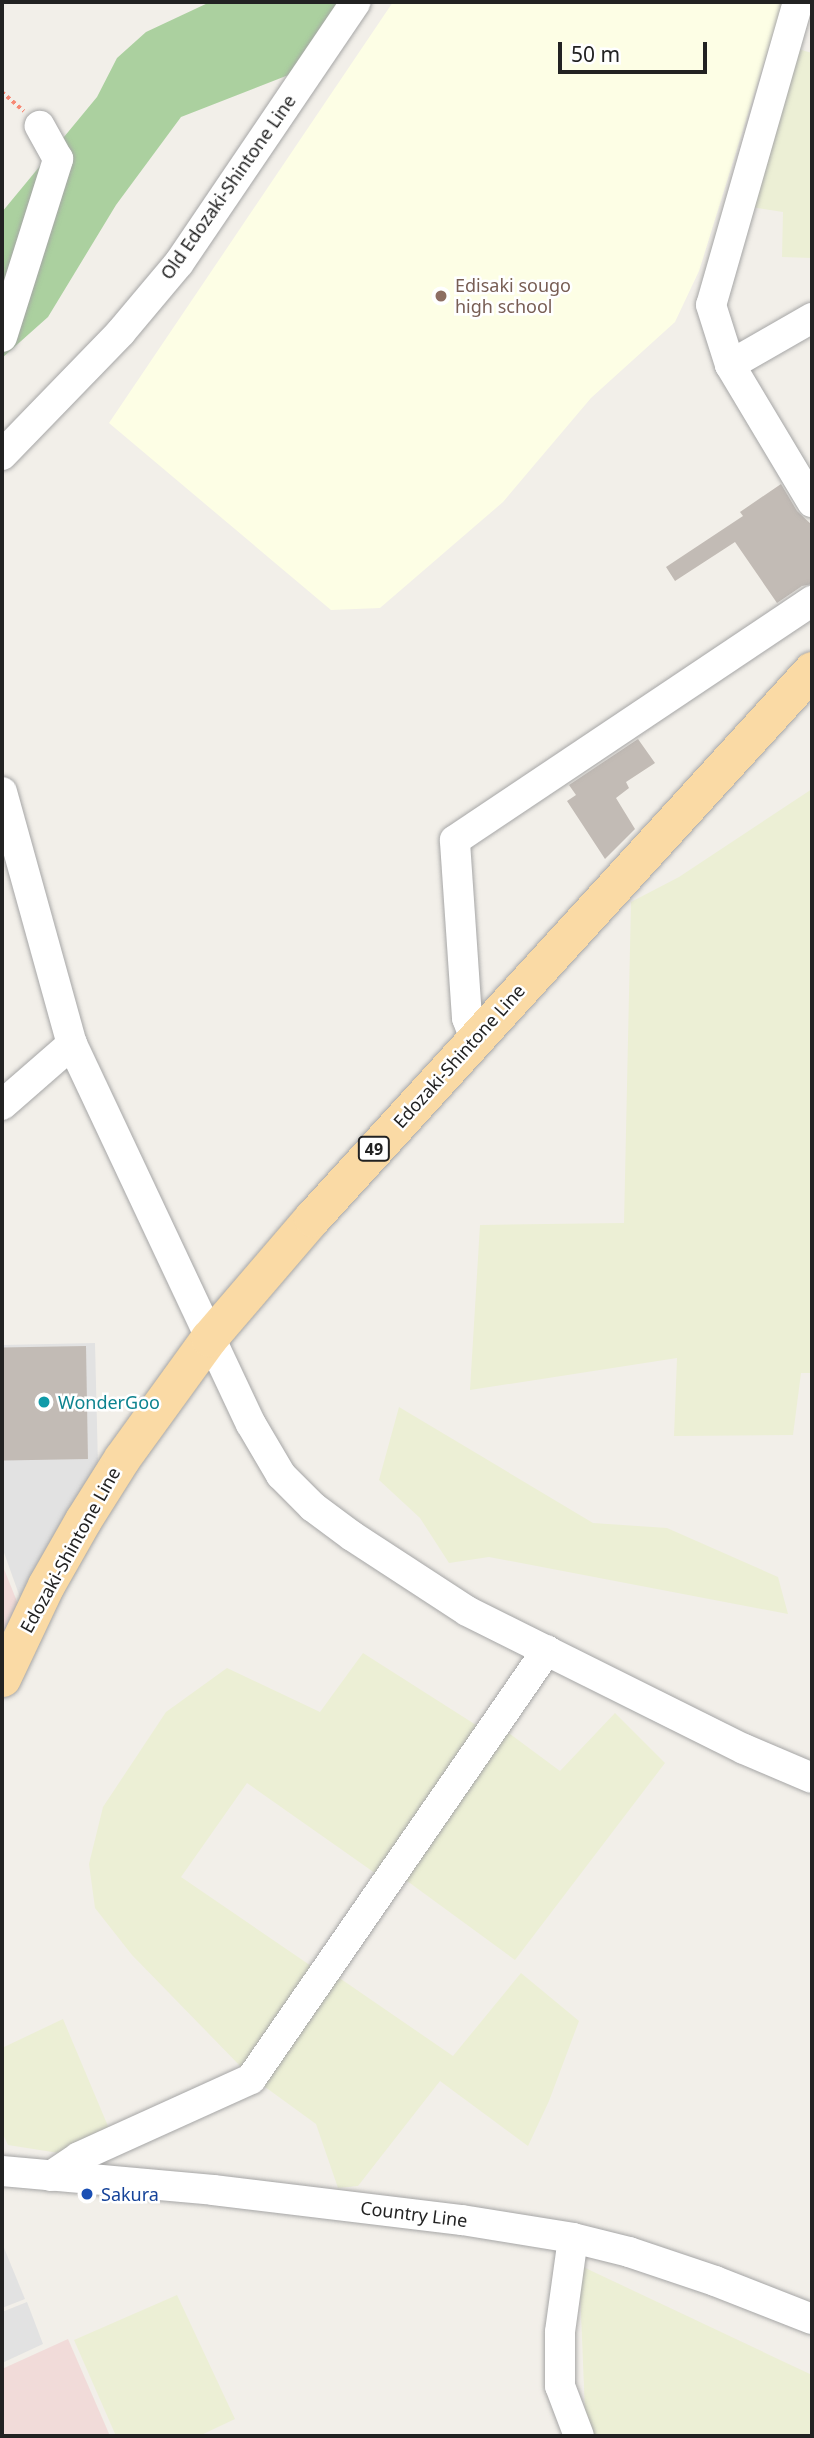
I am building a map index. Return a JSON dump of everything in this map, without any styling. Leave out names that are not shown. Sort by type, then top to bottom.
[{"type":"main road","name":"Edozaki-Shintone Line","points":[[2,1678],[46,1585],[83,1520],[122,1458],[209,1338],[312,1218],[812,670]]},
{"type":"street","name":"Old Edozaki-Shintone Line","points":[[2,455],[121,332],[179,263],[356,2]]},
{"type":"street","points":[[798,2],[711,304],[730,365],[812,502]]},
{"type":"street","points":[[2,337],[58,159],[40,126]]},
{"type":"street","points":[[730,365],[812,318]]},
{"type":"street","points":[[475,1039],[467,1018],[455,840],[812,601]]},
{"type":"street","points":[[2,792],[72,1044],[209,1338],[251,1424],[281,1475],[313,1507],[414,1579],[467,1611],[744,1749],[812,1779]]},
{"type":"street","points":[[2,1105],[72,1044]]},
{"type":"street","points":[[51,2176],[79,2157],[251,2079],[547,1650]]},
{"type":"street","name":"Country Line","points":[[2,2171],[213,2190],[462,2220],[573,2238],[716,2281],[812,2319]]},
{"type":"street","points":[[573,2238],[560,2332],[560,2386],[579,2436]]},
{"type":"shaded area","name":"Edisaki sougo high school","points":[[393,2],[783,2],[699,271],[675,322],[591,398],[503,502],[380,608],[331,610],[109,423]]},
{"type":"shaded area","points":[[791,47],[812,53],[812,258],[782,257],[783,212],[751,207]]},
{"type":"shaded area","points":[[812,789],[812,1373],[801,1373],[793,1435],[674,1436],[677,1358],[470,1390],[480,1225],[624,1223],[631,902],[679,877]]},
{"type":"shaded area","points":[[95,1343],[98,1466],[22,1603],[2,1547],[2,1345]]},
{"type":"shaded area","points":[[399,1407],[593,1523],[667,1528],[778,1577],[788,1614],[489,1557],[449,1563],[420,1518],[379,1480]]},
{"type":"shaded area","points":[[2,1564],[20,1609],[2,1646]]},
{"type":"shaded area","points":[[363,1653],[487,1732],[382,1878],[247,1783],[181,1877],[317,1970],[246,2072],[132,1955],[95,1908],[89,1864],[103,1807],[166,1712],[227,1668],[320,1712]]},
{"type":"shaded area","points":[[615,1713],[665,1763],[515,1960],[403,1878],[506,1731],[560,1771]]},
{"type":"shaded area","points":[[521,1973],[579,2021],[549,2101],[528,2146],[440,2081],[358,2186],[338,2188],[316,2124],[261,2084],[338,1977],[453,2056]]},
{"type":"shaded area","points":[[63,2019],[110,2131],[59,2153],[8,2145],[2,2132],[2,2048]]},
{"type":"shaded area","points":[[2,2243],[25,2299],[2,2308]]},
{"type":"shaded area","points":[[579,2265],[812,2375],[812,2436],[586,2436]]},
{"type":"shaded area","points":[[177,2295],[235,2419],[199,2436],[116,2436],[74,2340]]},
{"type":"shaded area","points":[[27,2302],[43,2344],[2,2363],[2,2312]]},
{"type":"shaded area","points":[[68,2339],[110,2436],[2,2436],[2,2369]]},
{"type":"green space","points":[[210,2],[347,2],[291,74],[181,117],[116,205],[48,317],[2,358],[2,212],[97,97],[117,58],[146,32]]},
{"type":"building","points":[[781,484],[797,511],[812,525],[812,584],[802,586],[777,603],[735,542],[675,581],[666,567],[743,516],[740,512]]},
{"type":"building","points":[[638,739],[655,763],[626,782],[629,788],[616,798],[635,829],[605,859],[567,801],[576,795],[569,785]]},
{"type":"building","name":"WonderGoo","points":[[86,1346],[88,1459],[4,1460],[2,1347]]},
{"type":"place","name":"Edisaki sougo high school","points":[[441,296]]},
{"type":"place","name":"WonderGoo","points":[[44,1402]]},
{"type":"place","name":"Sakura","points":[[87,2194]]}]
